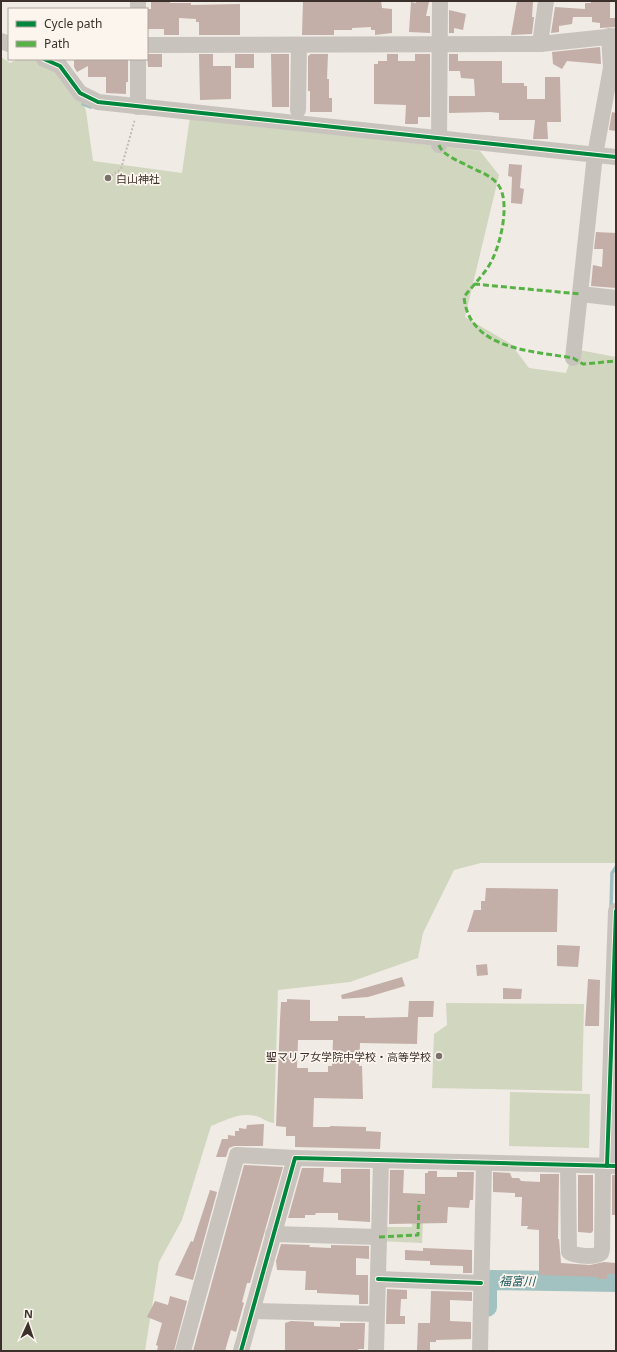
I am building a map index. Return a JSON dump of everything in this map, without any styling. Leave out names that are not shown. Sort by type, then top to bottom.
[{"type":"street","points":[[439,141],[440,1]]},
{"type":"street","points":[[540,44],[546,1]]},
{"type":"street","points":[[148,44],[540,44],[613,36],[611,68],[594,160],[573,358]]},
{"type":"street","points":[[298,110],[299,45]]},
{"type":"street","points":[[46,60],[60,66],[80,93],[89,99],[137,111],[439,141],[594,160],[616,167]]},
{"type":"street","points":[[137,111],[138,60]]},
{"type":"street","points":[[503,155],[594,160],[616,157]]},
{"type":"street","points":[[580,294],[616,298]]},
{"type":"street","points":[[568,1166],[569,1252],[574,1254],[598,1255],[601,1253],[602,1249],[613,1103],[616,911]]},
{"type":"street","points":[[183,1351],[237,1155],[380,1161],[609,1166]]},
{"type":"street","points":[[241,1351],[294,1158]]},
{"type":"street","points":[[376,1351],[380,1161]]},
{"type":"street","points":[[480,1351],[484,1164]]},
{"type":"street","points":[[273,1234],[379,1237]]},
{"type":"street","points":[[378,1279],[481,1283]]},
{"type":"street","points":[[252,1311],[377,1314]]},
{"type":"path","points":[[108,178],[121,169],[137,111]]},
{"type":"green space","points":[[1,57],[10,63],[16,60],[53,60],[71,73],[86,111],[93,161],[182,173],[190,117],[480,151],[499,175],[465,317],[511,344],[529,368],[566,373],[574,349],[616,357],[616,863],[481,863],[454,870],[423,933],[418,958],[350,982],[278,990],[274,1123],[256,1116],[244,1115],[233,1117],[211,1126],[182,1220],[159,1262],[145,1351],[1,1351]]},
{"type":"green space","points":[[446,1003],[584,1004],[582,1091],[432,1088],[434,1034],[447,1025]]},
{"type":"green space","points":[[510,1092],[590,1094],[589,1148],[509,1146]]},
{"type":"green space","points":[[424,1195],[422,1243],[379,1241],[380,1227],[412,1227],[413,1196]]},
{"type":"building","points":[[151,1],[191,3],[191,5],[240,4],[240,35],[199,35],[199,22],[196,22],[196,19],[179,18],[179,35],[164,35],[164,29],[148,29],[148,9],[151,9]]},
{"type":"building","points":[[303,1],[381,1],[382,8],[392,9],[392,33],[375,35],[375,30],[371,30],[371,27],[352,28],[352,30],[334,30],[334,35],[302,35]]},
{"type":"building","points":[[416,1],[429,2],[426,16],[430,16],[430,33],[409,32],[411,2],[416,3]]},
{"type":"building","points":[[517,1],[533,2],[532,17],[534,17],[532,34],[511,35]]},
{"type":"building","points":[[591,1],[610,1],[610,18],[616,18],[616,27],[600,28],[600,23],[592,22],[592,17],[573,17],[572,24],[559,26],[559,32],[551,33],[555,7],[585,9],[585,3],[591,3]]},
{"type":"building","points":[[449,10],[466,14],[463,30],[454,28],[454,33],[449,33]]},
{"type":"building","points":[[600,47],[601,64],[567,61],[562,69],[553,64],[552,52]]},
{"type":"building","points":[[148,54],[162,54],[162,67],[148,67]]},
{"type":"building","points":[[199,54],[213,54],[213,66],[231,66],[231,99],[200,100]]},
{"type":"building","points":[[235,54],[254,54],[254,68],[235,68]]},
{"type":"building","points":[[271,54],[289,54],[289,107],[272,107]]},
{"type":"building","points":[[311,54],[328,54],[327,79],[329,79],[329,98],[332,98],[332,112],[310,112],[310,91],[308,91],[308,56]]},
{"type":"building","points":[[387,54],[398,54],[398,61],[415,61],[415,54],[430,54],[430,117],[418,117],[418,124],[405,124],[406,105],[374,104],[374,64],[378,64],[378,61],[387,61]]},
{"type":"building","points":[[449,54],[458,54],[458,61],[502,61],[502,83],[524,83],[524,86],[527,86],[527,99],[545,99],[545,77],[560,77],[561,122],[547,122],[548,139],[533,139],[535,120],[499,120],[499,113],[490,112],[449,113],[449,96],[475,96],[474,79],[461,78],[460,71],[449,71]]},
{"type":"building","points":[[74,60],[128,60],[128,82],[126,82],[126,94],[106,93],[106,77],[88,77],[88,66],[77,72],[74,67]]},
{"type":"building","points":[[612,112],[616,113],[616,131],[609,130]]},
{"type":"building","points":[[509,164],[522,165],[520,188],[524,189],[522,204],[511,203],[512,177],[508,176]]},
{"type":"building","points":[[596,232],[616,233],[616,288],[591,286],[593,265],[602,267],[603,249],[594,249]]},
{"type":"building","points":[[486,888],[558,889],[557,932],[467,932],[474,910],[481,910],[481,901],[485,901]]},
{"type":"building","points":[[557,945],[580,946],[578,967],[557,966]]},
{"type":"building","points":[[487,964],[488,975],[477,976],[476,965]]},
{"type":"building","points":[[402,977],[405,986],[368,997],[342,999],[341,995]]},
{"type":"building","points":[[588,979],[600,980],[599,1026],[585,1026]]},
{"type":"building","points":[[503,988],[522,989],[521,999],[503,999]]},
{"type":"building","points":[[287,999],[310,1000],[310,1021],[338,1021],[338,1016],[365,1016],[365,1018],[408,1017],[409,1001],[434,1001],[433,1017],[418,1017],[417,1044],[360,1043],[359,1066],[362,1066],[363,1099],[314,1098],[313,1127],[366,1127],[366,1131],[381,1132],[380,1149],[295,1147],[295,1136],[286,1136],[286,1127],[276,1126],[281,1002],[287,1002]],"holes":[[[298,1040],[333,1040],[332,1066],[328,1066],[328,1072],[308,1072],[308,1068],[297,1068]]]},
{"type":"building","points":[[264,1124],[263,1146],[234,1146],[229,1148],[226,1157],[216,1157],[222,1139],[228,1139],[228,1135],[235,1136],[235,1131],[239,1131],[239,1128],[246,1129],[247,1125]]},
{"type":"building","points":[[244,1165],[283,1167],[250,1283],[247,1283],[242,1302],[244,1303],[236,1332],[231,1330],[225,1351],[193,1351]]},
{"type":"building","points":[[302,1168],[324,1168],[323,1182],[341,1183],[341,1169],[370,1169],[370,1222],[338,1220],[338,1213],[316,1213],[315,1215],[305,1215],[305,1218],[288,1218]]},
{"type":"building","points":[[390,1170],[404,1170],[403,1193],[425,1194],[425,1173],[428,1173],[428,1171],[437,1171],[437,1177],[457,1177],[457,1172],[474,1172],[473,1200],[470,1200],[469,1208],[448,1207],[447,1223],[389,1224]]},
{"type":"building","points":[[493,1172],[510,1173],[512,1178],[519,1178],[521,1181],[540,1182],[540,1174],[559,1174],[558,1239],[561,1263],[590,1265],[604,1262],[616,1263],[616,1274],[607,1274],[607,1279],[598,1279],[598,1277],[539,1275],[539,1230],[527,1229],[528,1226],[521,1226],[522,1197],[515,1197],[515,1193],[493,1192]]},
{"type":"building","points":[[578,1175],[593,1175],[593,1231],[591,1233],[578,1232]]},
{"type":"building","points":[[612,1175],[616,1175],[616,1215],[612,1215]]},
{"type":"building","points":[[210,1190],[217,1192],[193,1280],[175,1275],[191,1241],[193,1242]]},
{"type":"building","points":[[281,1244],[310,1245],[309,1247],[331,1248],[331,1245],[369,1246],[369,1259],[356,1258],[356,1275],[368,1275],[368,1304],[359,1304],[359,1295],[317,1293],[317,1290],[305,1290],[306,1271],[277,1270],[276,1261]]},
{"type":"building","points":[[423,1248],[472,1250],[472,1273],[463,1273],[463,1266],[430,1265],[430,1261],[405,1260],[405,1250],[423,1251]]},
{"type":"building","points":[[387,1289],[407,1290],[407,1299],[401,1299],[400,1316],[405,1316],[405,1324],[386,1324]]},
{"type":"building","points":[[431,1291],[472,1292],[472,1301],[450,1300],[450,1321],[471,1322],[471,1339],[436,1340],[436,1342],[430,1342],[430,1351],[417,1351],[418,1323],[430,1323]]},
{"type":"building","points":[[170,1296],[187,1301],[174,1351],[157,1351],[158,1346],[156,1345],[162,1323],[147,1317],[155,1301],[168,1305]]},
{"type":"building","points":[[291,1321],[314,1322],[314,1326],[340,1327],[340,1323],[365,1323],[364,1349],[358,1349],[358,1351],[285,1351],[285,1323]]},
{"type":"waterway","points":[[83,104],[91,107]]},
{"type":"waterway","points":[[611,908],[612,873],[616,867]]},
{"type":"waterway","name":"福富川","points":[[487,1307],[487,1282],[490,1280],[616,1282]]},
{"type":"marked path","points":[[439,145],[441,149],[451,157],[493,179],[499,186],[504,202],[503,222],[496,251],[487,268],[464,297],[468,315],[478,328],[490,338],[505,345],[522,350],[573,358],[583,364],[616,361]]},
{"type":"marked path","points":[[474,284],[580,294]]},
{"type":"marked path","points":[[379,1237],[418,1235],[419,1201]]},
{"type":"cycle path","points":[[46,60],[60,66],[80,93],[98,102],[616,157]]},
{"type":"cycle path","points":[[607,1166],[616,911]]},
{"type":"cycle path","points":[[241,1351],[295,1158],[616,1166]]},
{"type":"cycle path","points":[[378,1279],[481,1283]]},
{"type":"place","name":"白山神社","points":[[108,178]]},
{"type":"place","name":"聖マリア女学院中学校・高等学校","points":[[439,1056]]}]
